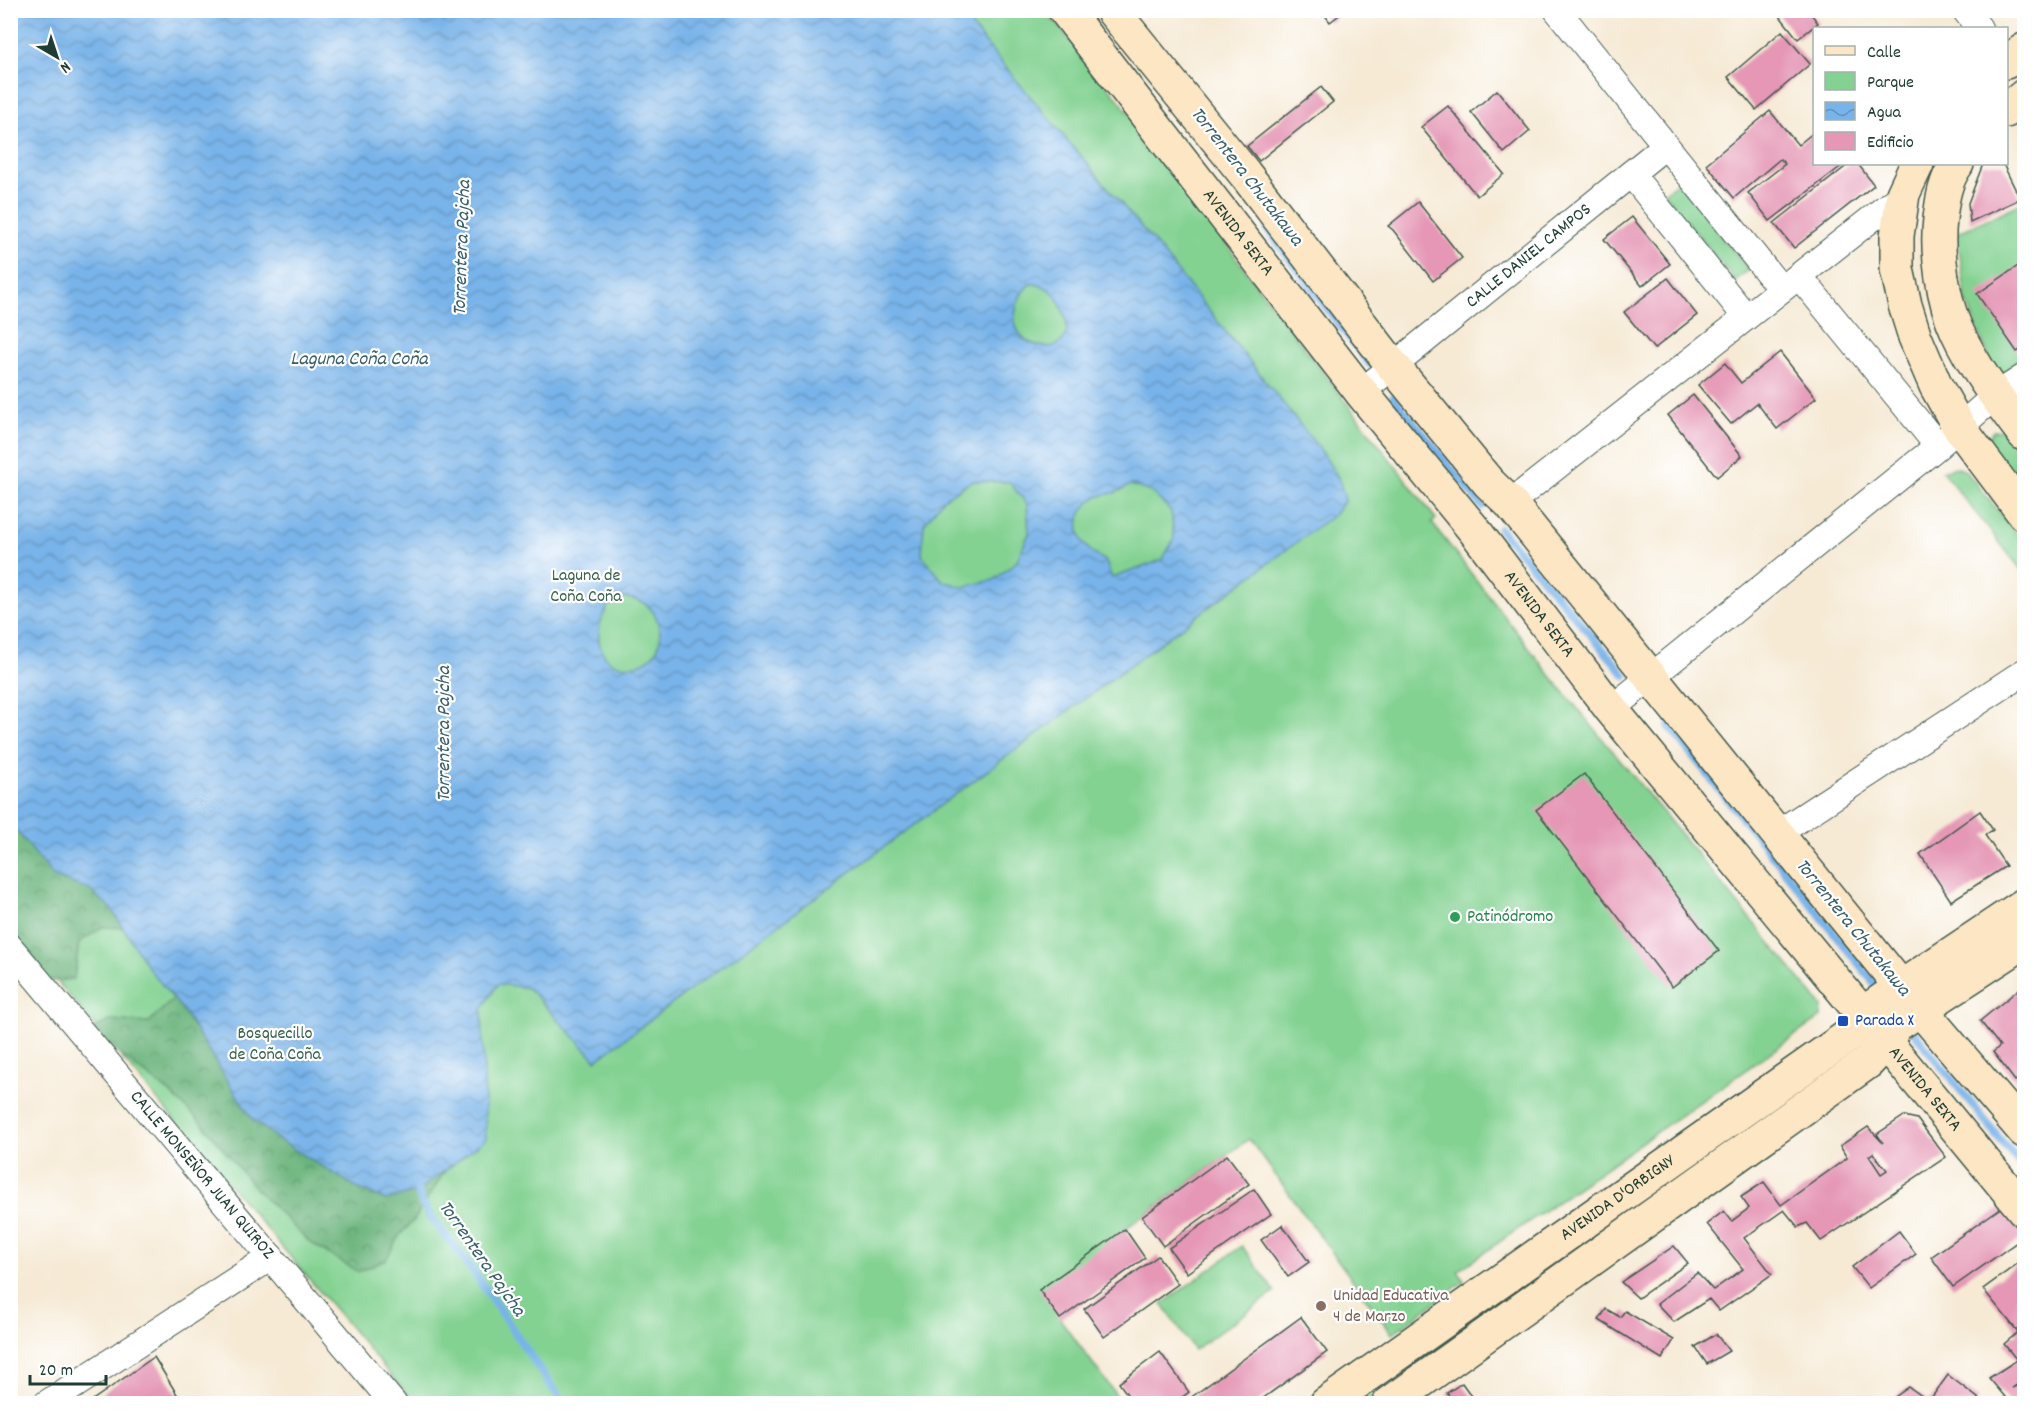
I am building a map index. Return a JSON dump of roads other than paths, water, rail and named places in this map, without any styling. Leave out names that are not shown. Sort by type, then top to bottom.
[{"type":"main road","name":"AVENIDA SEXTA","points":[[1065,10],[1378,378],[1510,502],[1634,691],[1895,1012],[2025,1131]]},
{"type":"main road","name":"AVENIDA SEXTA","points":[[1112,10],[1245,174],[1378,378],[1474,531],[1778,833],[2025,1210]]},
{"type":"main road","points":[[2008,61],[2025,50]]},
{"type":"main road","points":[[2008,110],[2025,96]]},
{"type":"main road","points":[[1917,165],[1903,194],[1897,236],[1897,268],[1915,337],[1936,386],[1948,436],[2025,514]]},
{"type":"main road","points":[[1956,165],[1942,198],[1937,238],[1942,284],[1956,330],[1995,396],[2025,434]]},
{"type":"main road","points":[[1895,1012],[2025,905]]},
{"type":"main road","points":[[1895,1012],[2025,942]]},
{"type":"main road","name":"AVENIDA D'ORBIGNY","points":[[1326,1404],[1895,1012]]},
{"type":"main road","name":"AVENIDA D'ORBIGNY","points":[[1389,1404],[1868,1062],[1895,1012]]},
{"type":"street","points":[[1557,10],[1665,146],[1790,283],[1948,436]]},
{"type":"street","points":[[1965,10],[1978,27]]},
{"type":"street","name":"CALLE DANIEL CAMPOS","points":[[1378,378],[1665,146]]},
{"type":"street","points":[[1631,174],[1746,317]]},
{"type":"street","points":[[1510,502],[1903,194]]},
{"type":"street","points":[[1634,691],[1995,396],[2025,377]]},
{"type":"street","points":[[1778,833],[2025,672]]},
{"type":"street","name":"CALLE MONSEÑOR JUAN QUIROZ","points":[[10,947],[394,1404]]},
{"type":"street","points":[[46,1404],[271,1257]]},
{"type":"water","name":"Laguna Coña Coña","points":[[10,11],[959,11],[1154,242],[1322,452],[1339,479],[1345,500],[1335,514],[596,1060],[528,988],[498,984],[482,1009],[486,1139],[417,1192],[386,1200],[361,1190],[279,1140],[252,1119],[182,1009],[149,969],[110,907],[88,889],[54,877],[11,824]],"holes":[[[1030,284],[1044,287],[1052,292],[1059,302],[1067,329],[1066,334],[1057,344],[1044,347],[1030,343],[1020,334],[1015,322],[1016,307]],[[972,481],[1009,482],[1027,504],[1029,533],[1016,562],[994,580],[962,587],[943,581],[922,555],[924,524],[943,499]],[[1131,485],[1151,492],[1171,511],[1174,539],[1162,560],[1112,578],[1105,560],[1096,555],[1083,542],[1079,525],[1084,508],[1095,498]],[[617,597],[633,599],[648,606],[656,617],[660,631],[659,645],[647,660],[628,666],[615,664],[605,656],[601,649],[599,633],[603,617]]]},
{"type":"waterway","name":"Torrentera Chutakawa","points":[[1267,229],[1369,364]]},
{"type":"waterway","name":"Torrentera Chutakawa","points":[[1393,397],[1482,506]]},
{"type":"waterway","name":"Torrentera Chutakawa","points":[[1500,529],[1625,675]]},
{"type":"waterway","name":"Torrentera Chutakawa","points":[[1669,726],[1882,993]]},
{"type":"waterway","name":"Torrentera Chutakawa","points":[[1908,1025],[2024,1169]]},
{"type":"waterway","name":"Torrentera Pajcha","points":[[415,1182],[427,1212],[474,1273],[564,1404]]},
{"type":"place","name":"Patinódromo","points":[[1455,917]]},
{"type":"place","name":"Parada X","points":[[1843,1021]]},
{"type":"place","name":"Unidad Educativa 4 de Marzo","points":[[1321,1306]]},
{"type":"park label","name":"Laguna de Coña Coña","points":[[586,586]]},
{"type":"park label","name":"Bosquecillo de Coña Coña","points":[[275,1044]]}]
